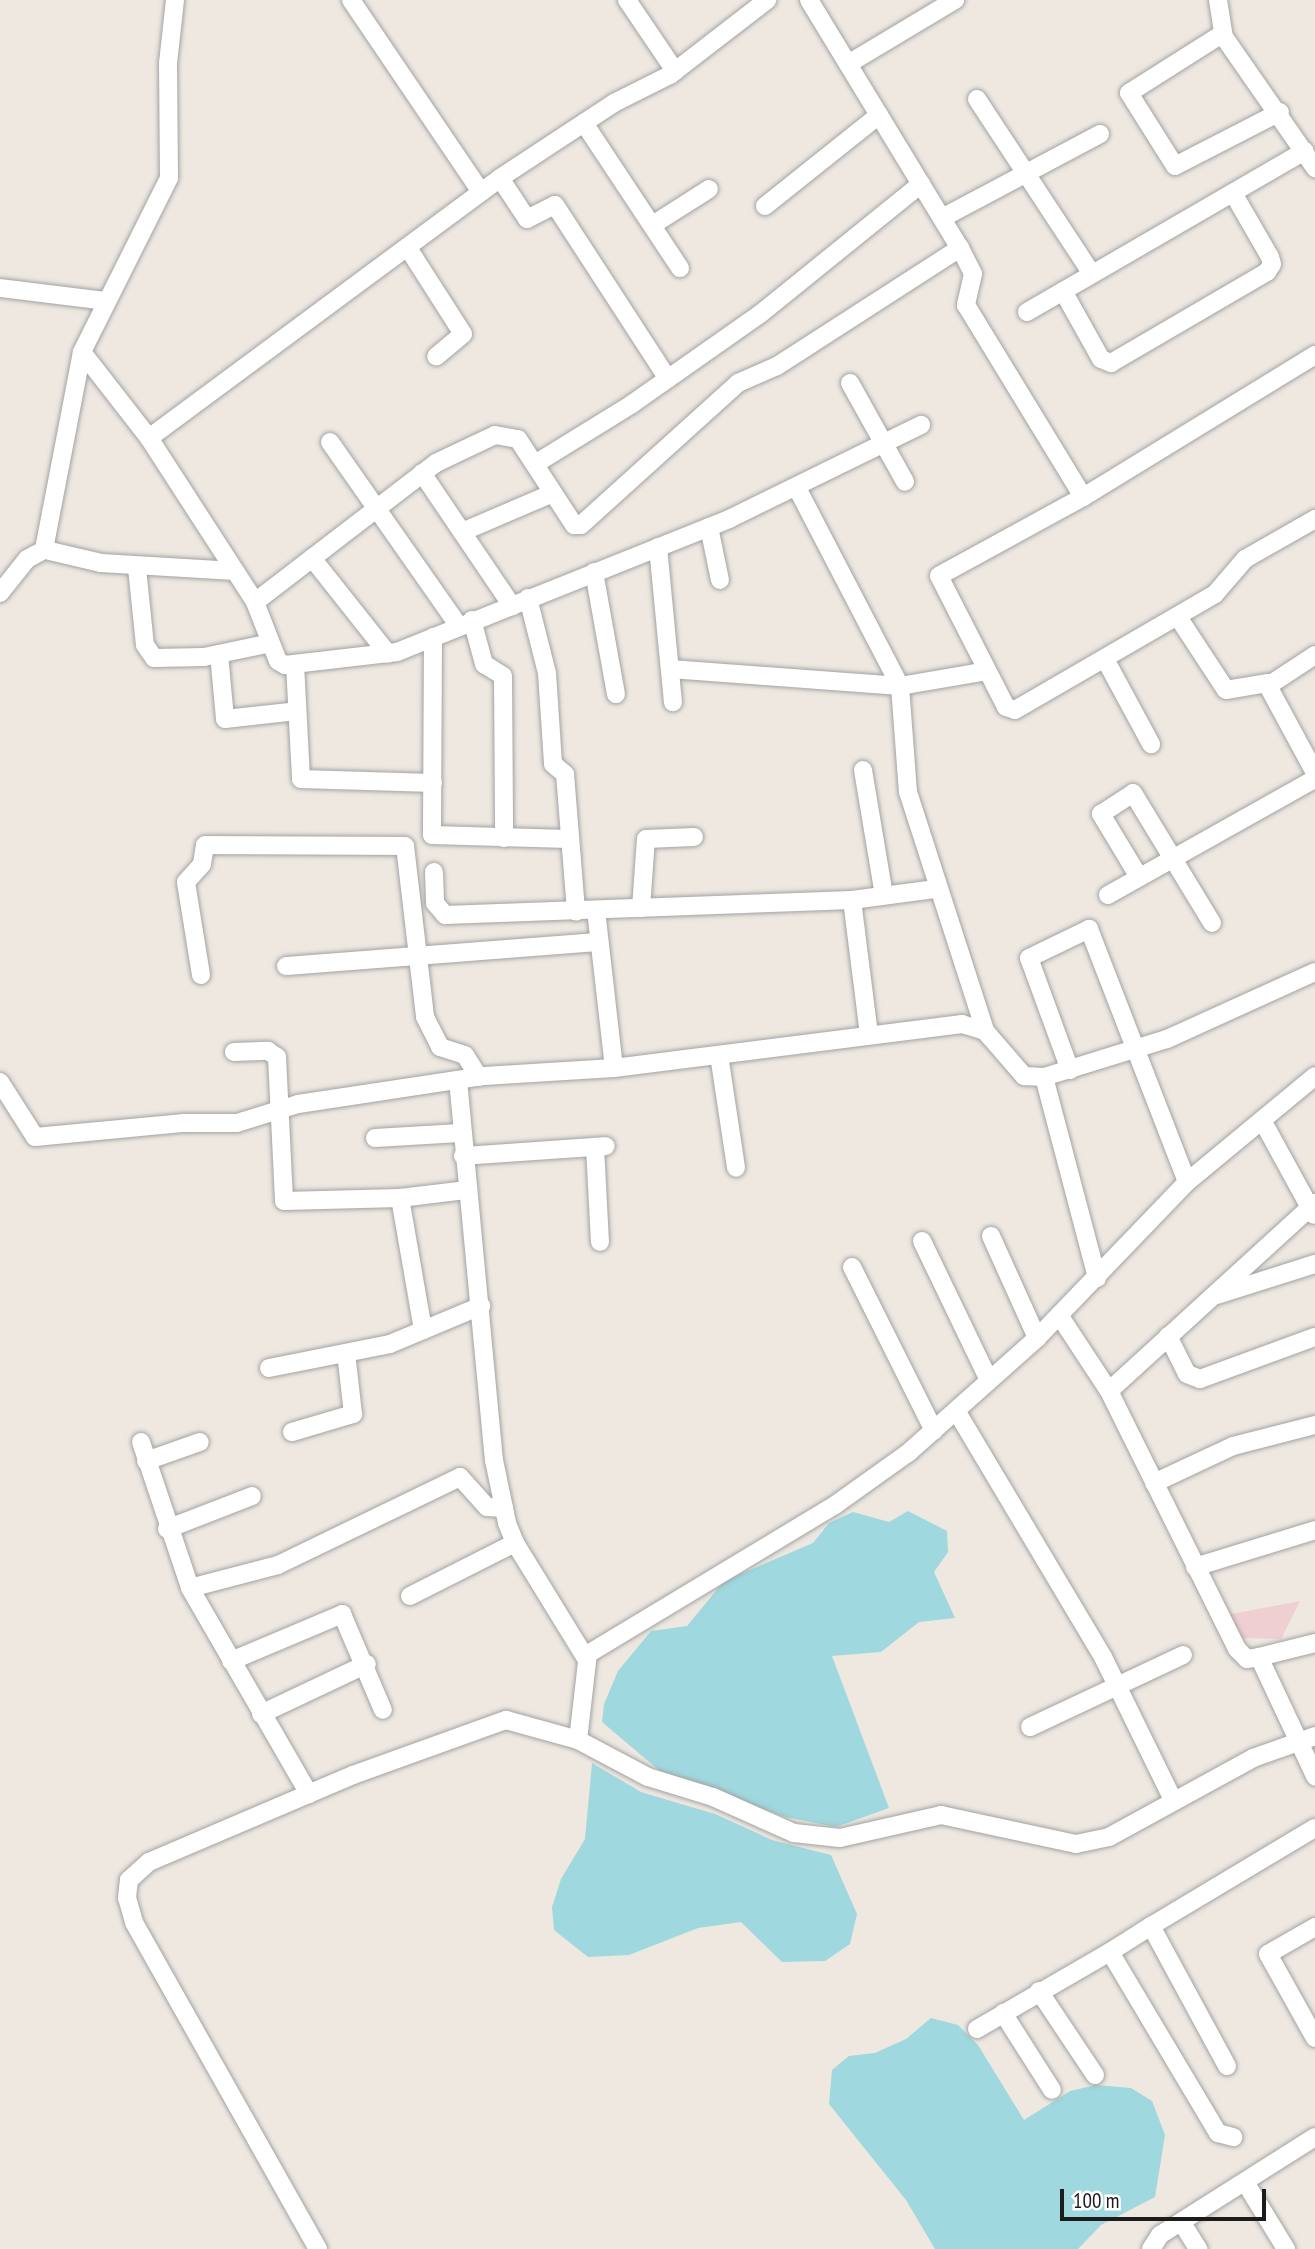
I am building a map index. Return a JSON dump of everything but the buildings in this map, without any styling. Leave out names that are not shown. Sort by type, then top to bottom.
[{"type":"street","points":[[46,549],[82,352],[106,300],[151,222],[169,178],[168,63],[176,0]]},
{"type":"street","points":[[351,0],[481,192]]},
{"type":"street","points":[[626,0],[675,71]]},
{"type":"street","points":[[149,438],[500,178],[584,122],[675,71],[767,0]]},
{"type":"street","points":[[809,0],[960,248],[973,274],[966,304],[1083,497]]},
{"type":"street","points":[[1218,0],[1222,33],[1280,112],[1315,168]]},
{"type":"street","points":[[848,64],[953,1]]},
{"type":"street","points":[[1222,33],[1129,93],[1175,166],[1280,112]]},
{"type":"street","points":[[977,99],[1030,174],[1092,274]]},
{"type":"street","points":[[765,206],[879,114]]},
{"type":"street","points":[[584,122],[654,224],[680,268]]},
{"type":"street","points":[[942,218],[1030,174],[1100,134]]},
{"type":"street","points":[[1027,312],[1305,151]]},
{"type":"street","points":[[500,178],[526,218],[555,205],[668,379]]},
{"type":"street","points":[[535,464],[668,379],[760,314],[921,184]]},
{"type":"street","points":[[654,224],[709,189]]},
{"type":"street","points":[[1063,291],[1101,359],[1111,363],[1267,272],[1272,264],[1270,257],[1233,193]]},
{"type":"street","points":[[408,248],[463,334],[436,357]]},
{"type":"street","points":[[256,602],[422,473],[461,449],[495,435],[518,439],[574,525],[581,525],[737,383],[777,366],[960,248]]},
{"type":"street","points":[[0,288],[106,300]]},
{"type":"street","points":[[82,352],[149,438],[256,602],[280,664],[388,654],[709,527],[797,488],[921,425]]},
{"type":"street","points":[[1315,355],[1083,497],[939,576],[1006,707],[1015,710],[1215,594],[1245,559],[1315,519]]},
{"type":"street","points":[[850,383],[905,482]]},
{"type":"street","points":[[330,442],[375,510],[465,623],[484,664],[503,676],[504,838]]},
{"type":"street","points":[[422,473],[462,532],[520,602],[547,673],[553,764],[565,774],[576,912]]},
{"type":"street","points":[[797,488],[900,686],[904,770],[936,889],[985,1031],[1014,1069],[1024,1076],[1044,1077],[1136,1051],[1315,972]]},
{"type":"street","points":[[462,532],[553,493]]},
{"type":"street","points":[[709,527],[720,580]]},
{"type":"street","points":[[658,547],[673,702]]},
{"type":"street","points":[[0,593],[27,559],[46,549],[137,568],[235,571]]},
{"type":"street","points":[[312,558],[388,654]]},
{"type":"street","points":[[137,568],[145,645],[154,658],[219,654],[271,643]]},
{"type":"street","points":[[594,572],[616,694]]},
{"type":"street","points":[[1178,617],[1226,690],[1268,683],[1315,655]]},
{"type":"street","points":[[433,637],[435,837],[568,838]]},
{"type":"street","points":[[219,654],[225,719],[297,711]]},
{"type":"street","points":[[1105,659],[1152,744]]},
{"type":"street","points":[[295,664],[301,779],[433,783]]},
{"type":"street","points":[[670,669],[900,686],[987,671]]},
{"type":"street","points":[[1268,683],[1312,761]]},
{"type":"street","points":[[863,770],[884,895]]},
{"type":"street","points":[[1108,895],[1315,779]]},
{"type":"street","points":[[1139,877],[1101,814],[1130,794],[1136,797],[1212,923]]},
{"type":"street","points":[[641,908],[646,839],[694,838]]},
{"type":"street","points":[[201,975],[186,878],[200,867],[205,845],[405,846],[430,1031],[440,1046],[465,1055],[479,1077]]},
{"type":"street","points":[[434,872],[435,903],[441,914],[576,912],[852,900],[936,889]]},
{"type":"street","points":[[852,900],[869,1035]]},
{"type":"street","points":[[596,910],[614,1068]]},
{"type":"street","points":[[1070,1070],[1028,958],[1087,929],[1093,933],[1187,1182]]},
{"type":"street","points":[[286,966],[598,942]]},
{"type":"street","points":[[0,1082],[35,1136],[184,1123],[237,1124],[282,1110],[479,1077],[614,1068],[962,1024],[985,1031]]},
{"type":"street","points":[[234,1052],[274,1052],[282,1110],[284,1201],[400,1198],[466,1190]]},
{"type":"street","points":[[719,1055],[736,1168]]},
{"type":"street","points":[[1044,1077],[1097,1278]]},
{"type":"street","points":[[458,1080],[460,1133],[481,1306],[494,1460],[515,1543],[585,1657],[583,1742]]},
{"type":"street","points":[[585,1657],[835,1505],[934,1431],[1037,1338],[1187,1182],[1262,1120],[1312,1084]]},
{"type":"street","points":[[1110,1391],[1210,1297],[1314,1210],[1262,1120]]},
{"type":"street","points":[[375,1138],[460,1133]]},
{"type":"street","points":[[463,1156],[600,1146],[600,1242]]},
{"type":"street","points":[[400,1198],[423,1330]]},
{"type":"street","points":[[991,1236],[1037,1338]]},
{"type":"street","points":[[922,1241],[989,1380]]},
{"type":"street","points":[[1210,1297],[1315,1264]]},
{"type":"street","points":[[852,1267],[934,1431]]},
{"type":"street","points":[[269,1368],[390,1344],[481,1306]]},
{"type":"street","points":[[1059,1315],[1110,1391],[1237,1649],[1247,1659],[1315,1643]]},
{"type":"street","points":[[1168,1336],[1187,1374],[1200,1379],[1315,1337]]},
{"type":"street","points":[[292,1432],[353,1414],[346,1353]]},
{"type":"street","points":[[957,1412],[1117,1687],[1172,1800]]},
{"type":"street","points":[[1154,1483],[1233,1447],[1315,1425]]},
{"type":"street","points":[[141,1442],[167,1529],[190,1588],[309,1794]]},
{"type":"street","points":[[146,1461],[200,1442]]},
{"type":"street","points":[[190,1588],[278,1565],[460,1478],[487,1507],[504,1508]]},
{"type":"street","points":[[167,1529],[252,1496]]},
{"type":"street","points":[[1195,1567],[1315,1530]]},
{"type":"street","points":[[410,1596],[515,1543]]},
{"type":"street","points":[[231,1661],[341,1614],[367,1664],[383,1710]]},
{"type":"street","points":[[1030,1727],[1183,1655]]},
{"type":"street","points":[[1259,1657],[1308,1738],[1315,1776]]},
{"type":"street","points":[[261,1714],[367,1664]]},
{"type":"street","points":[[317,2249],[134,1922],[127,1898],[129,1880],[149,1863],[309,1794],[498,1721],[522,1722],[583,1742],[648,1777],[723,1801],[794,1833],[841,1838],[942,1815],[1076,1844],[1109,1837],[1172,1800],[1253,1758],[1308,1738]]},
{"type":"street","points":[[977,2029],[1315,1828]]},
{"type":"street","points":[[1151,1926],[1227,2066]]},
{"type":"street","points":[[1315,1927],[1268,1954],[1315,2038]]},
{"type":"street","points":[[1110,1952],[1219,2133],[1233,2137]]},
{"type":"street","points":[[1039,1991],[1096,2075]]},
{"type":"street","points":[[1003,2013],[1052,2090]]},
{"type":"street","points":[[1151,2249],[1160,2235],[1245,2182],[1312,2145]]},
{"type":"street","points":[[1245,2182],[1286,2249]]},
{"type":"street","points":[[1182,2223],[1198,2249]]},
{"type":"shaded area","points":[[1300,1601],[1281,1639],[1240,1638],[1227,1615]]},
{"type":"water","points":[[908,1511],[947,1531],[948,1552],[934,1572],[955,1618],[919,1622],[881,1652],[832,1656],[889,1808],[836,1827],[785,1817],[661,1772],[602,1722],[604,1704],[618,1671],[651,1631],[687,1626],[724,1581],[813,1543],[829,1523],[853,1512],[889,1522]]},
{"type":"water","points":[[592,1763],[641,1792],[715,1814],[772,1840],[831,1855],[857,1914],[850,1944],[825,1961],[782,1962],[741,1922],[698,1928],[629,1955],[588,1957],[554,1930],[552,1907],[561,1879],[585,1839]]},
{"type":"water","points":[[931,2018],[958,2025],[978,2045],[1024,2120],[1070,2091],[1096,2085],[1131,2088],[1152,2101],[1165,2135],[1155,2197],[1101,2225],[1078,2249],[935,2249],[906,2200],[829,2104],[832,2070],[849,2056],[875,2053],[906,2039]]}]
